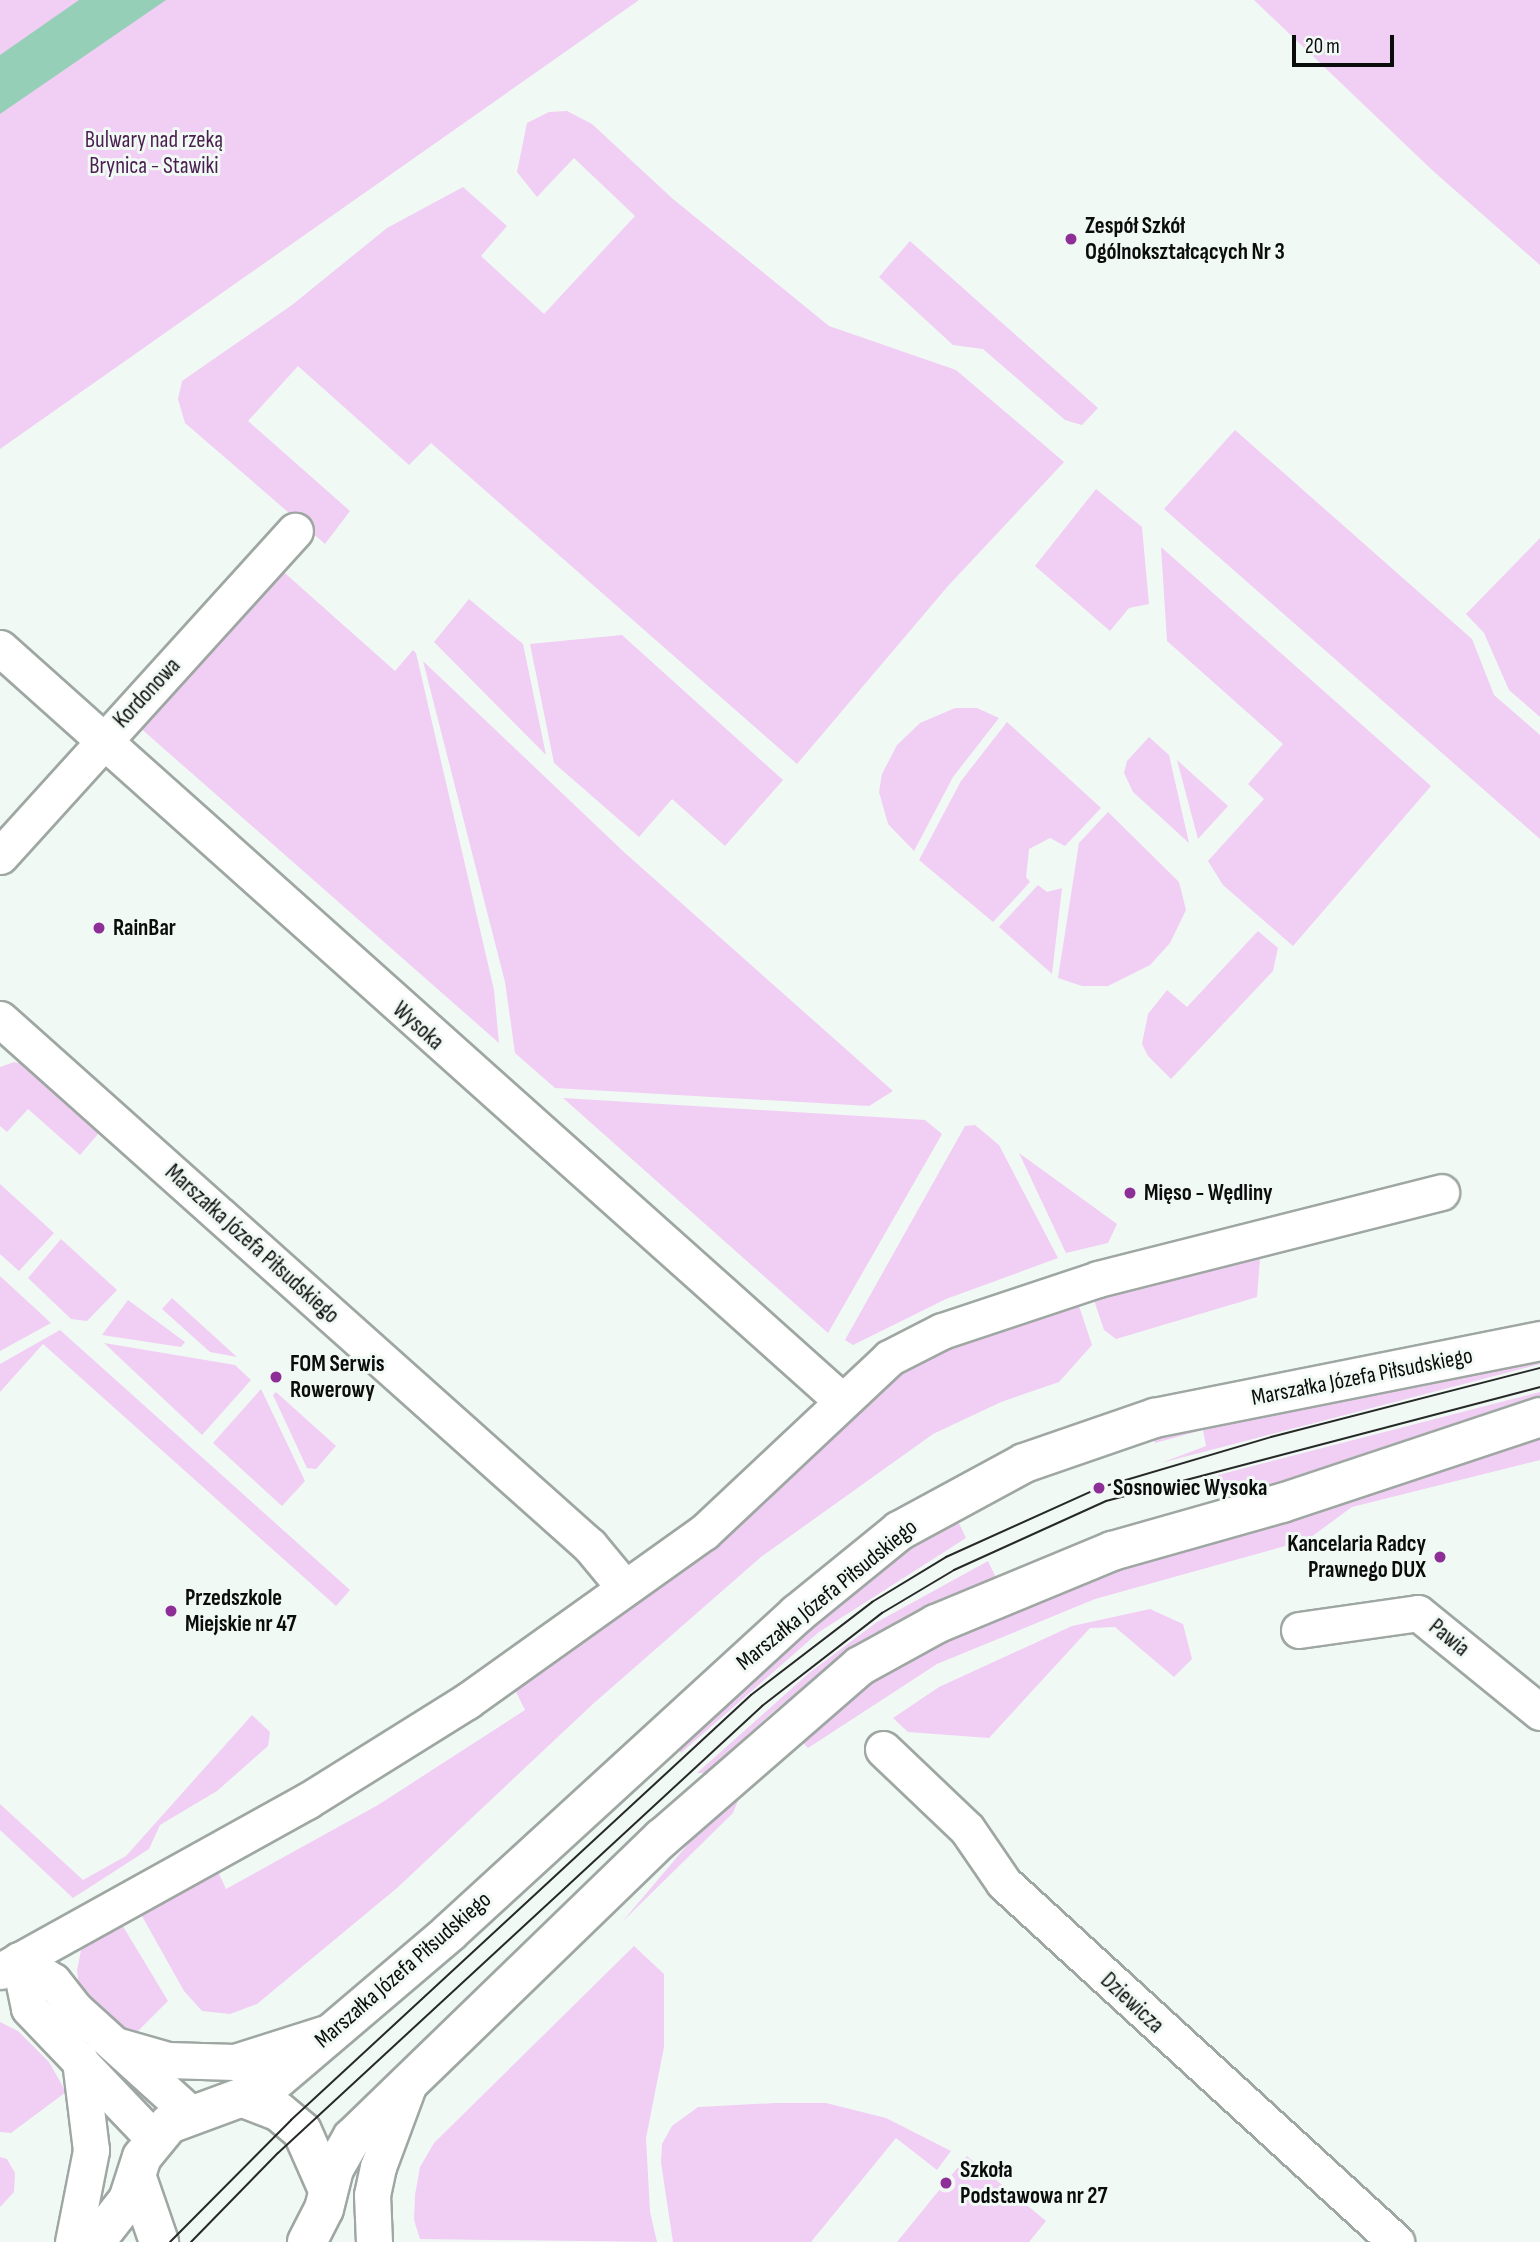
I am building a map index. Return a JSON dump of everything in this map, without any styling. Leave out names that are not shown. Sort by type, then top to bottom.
[{"type":"main road","name":"Marszałka Józefa Piłsudskiego","points":[[154,2139],[169,2124],[246,2099],[267,2088],[450,1932],[797,1614],[899,1531],[960,1494],[1024,1463],[1155,1418],[1540,1341]]},
{"type":"main road","points":[[307,2242],[324,2209],[328,2190],[344,2149],[410,2081],[700,1803],[860,1666],[936,1624],[1112,1551],[1282,1503],[1540,1417]]},
{"type":"main road","points":[[246,2099],[278,2111],[302,2131],[328,2190]]},
{"type":"main road","points":[[95,2242],[128,2200],[154,2139]]},
{"type":"main road","points":[[137,2178],[159,2242]]},
{"type":"street","name":"Kordonowa","points":[[0,856],[295,531]]},
{"type":"street","name":"Wysoka","points":[[0,648],[840,1399]]},
{"type":"street","name":"Marszałka Józefa Piłsudskiego","points":[[0,1019],[590,1546],[624,1587]]},
{"type":"street","points":[[9,1966],[382,1755],[467,1701],[704,1532],[840,1399],[889,1358],[942,1331],[1098,1279],[1441,1192]]},
{"type":"street","name":"Pawia","points":[[1299,1630],[1418,1614],[1540,1712]]},
{"type":"street","name":"Dziewicza","points":[[883,1749],[967,1829],[1004,1883],[1396,2242]]},
{"type":"street","points":[[9,1966],[53,1981],[75,2009],[191,2115]]},
{"type":"street","points":[[9,1966],[29,2008],[154,2139]]},
{"type":"street","points":[[114,2045],[168,2060],[235,2062],[335,2030]]},
{"type":"street","points":[[74,2242],[91,2150],[80,2060]]},
{"type":"street","points":[[374,2242],[372,2195],[377,2167],[410,2081]]},
{"type":"green space","name":"Bulwary nad rzeką Brynica - Stawiki","points":[[0,0],[639,0],[0,449]]},
{"type":"green space","points":[[1254,0],[1540,0],[1540,265],[1432,170]]},
{"type":"green space","points":[[567,111],[592,124],[673,199],[829,326],[956,370],[1064,462],[948,586],[797,764],[431,443],[409,465],[298,366],[248,421],[350,511],[325,544],[185,423],[178,399],[182,381],[292,305],[387,228],[463,187],[507,226],[481,256],[544,314],[635,216],[574,158],[537,197],[517,172],[527,123],[549,112]]},
{"type":"green space","points":[[910,241],[1098,408],[1082,425],[1065,420],[983,349],[953,345],[879,277]]},
{"type":"green space","points":[[1235,430],[1472,639],[1494,695],[1540,735],[1540,839],[1164,509]]},
{"type":"green space","points":[[1096,489],[1142,527],[1149,604],[1129,608],[1110,631],[1035,566]]},
{"type":"green space","points":[[1540,538],[1540,717],[1509,690],[1484,633],[1466,614]]},
{"type":"green space","points":[[1161,547],[1431,786],[1293,946],[1223,885],[1208,861],[1264,799],[1248,784],[1283,744],[1167,641]]},
{"type":"green space","points":[[278,567],[395,671],[413,650],[416,653],[494,990],[499,1043],[138,726]]},
{"type":"green space","points":[[469,599],[523,644],[546,755],[434,642]]},
{"type":"green space","points":[[622,635],[783,780],[725,846],[672,799],[639,837],[554,763],[530,644]]},
{"type":"green space","points":[[423,661],[625,853],[893,1091],[869,1106],[555,1088],[515,1053],[505,982]]},
{"type":"green space","points":[[955,708],[977,708],[999,718],[953,777],[914,851],[888,824],[879,792],[882,774],[897,745],[920,723]]},
{"type":"green space","points":[[1007,722],[1101,808],[1065,846],[1050,838],[1029,849],[1026,877],[1030,882],[993,922],[919,860],[961,781]]},
{"type":"green space","points":[[1149,737],[1169,755],[1189,843],[1133,792],[1124,773],[1127,761]]},
{"type":"green space","points":[[1177,760],[1228,806],[1198,839]]},
{"type":"green space","points":[[1108,812],[1179,882],[1186,910],[1170,943],[1150,965],[1108,986],[1082,986],[1058,978],[1079,843]]},
{"type":"green space","points":[[1038,885],[1047,892],[1062,888],[1052,974],[999,927]]},
{"type":"green space","points":[[1258,931],[1278,948],[1273,971],[1171,1079],[1148,1056],[1142,1044],[1148,1014],[1167,990],[1187,1007]]},
{"type":"green space","points":[[14,1062],[29,1066],[105,1126],[80,1155],[28,1109],[7,1132],[0,1126],[0,1067]]},
{"type":"green space","points":[[563,1098],[925,1120],[942,1134],[828,1333]]},
{"type":"green space","points":[[975,1125],[999,1145],[1058,1258],[946,1299],[853,1345],[845,1340],[965,1126]]},
{"type":"green space","points":[[1019,1153],[1117,1224],[1108,1243],[1066,1253]]},
{"type":"green space","points":[[0,1184],[54,1233],[19,1271],[0,1254]]},
{"type":"green space","points":[[61,1239],[117,1290],[87,1321],[71,1319],[28,1278]]},
{"type":"green space","points":[[1261,1247],[1257,1297],[1116,1339],[1104,1330],[1092,1294]]},
{"type":"green space","points":[[0,1276],[51,1323],[0,1351]]},
{"type":"green space","points":[[1076,1297],[1092,1345],[1059,1382],[1001,1402],[933,1434],[761,1557],[594,1703],[397,1888],[257,2004],[230,2014],[202,2011],[184,1991],[138,1909],[216,1867],[226,1889],[378,1805],[525,1710],[513,1686],[561,1656],[713,1540],[867,1394],[946,1350]]},
{"type":"green space","points":[[172,1298],[237,1357],[210,1352],[162,1309]]},
{"type":"green space","points":[[128,1300],[185,1342],[181,1347],[102,1335]]},
{"type":"green space","points":[[60,1330],[350,1590],[336,1606],[43,1344],[0,1392],[0,1364]]},
{"type":"green space","points":[[104,1343],[235,1365],[251,1380],[202,1435]]},
{"type":"green space","points":[[1540,1360],[1540,1364],[1161,1463],[1206,1446],[1203,1430],[1155,1443],[1154,1439],[1209,1422]]},
{"type":"green space","points":[[261,1389],[305,1481],[282,1506],[213,1443]]},
{"type":"green space","points":[[276,1392],[336,1446],[316,1469],[307,1468],[273,1395]]},
{"type":"green space","points":[[1540,1392],[1540,1398],[1224,1500],[1218,1475]]},
{"type":"green space","points":[[1540,1437],[1540,1460],[1352,1507],[1307,1540],[1095,1599],[937,1664],[808,1748],[799,1738],[856,1691],[934,1645],[1006,1614],[1119,1570],[1352,1501]]},
{"type":"green space","points":[[957,1519],[966,1538],[819,1632],[681,1753],[678,1749],[805,1630],[881,1569]]},
{"type":"green space","points":[[988,1561],[996,1578],[892,1627],[845,1656],[774,1711],[705,1773],[697,1773],[809,1673],[877,1622]]},
{"type":"green space","points":[[1150,1609],[1183,1624],[1192,1659],[1174,1677],[1115,1627],[1090,1628],[989,1738],[908,1732],[893,1718],[939,1687],[1072,1626]]},
{"type":"green space","points":[[252,1715],[270,1732],[268,1746],[217,1791],[160,1825],[149,1849],[73,1898],[0,1830],[0,1804],[83,1880],[126,1856]]},
{"type":"green space","points":[[740,1796],[733,1813],[622,1922],[695,1836]]},
{"type":"green space","points":[[121,1923],[168,2001],[134,2035],[121,2029],[80,1993],[77,1970],[82,1946]]},
{"type":"green space","points":[[634,1946],[664,1974],[664,2047],[646,2138],[650,2212],[657,2242],[420,2239],[414,2220],[415,2195],[420,2167],[434,2143]]},
{"type":"green space","points":[[0,2022],[18,2031],[49,2062],[66,2092],[11,2133],[0,2132]]},
{"type":"green space","points":[[826,2103],[886,2118],[951,2151],[937,2170],[896,2138],[811,2242],[673,2242],[661,2163],[662,2144],[672,2126],[698,2107]]},
{"type":"green space","points":[[967,2156],[1046,2221],[1029,2242],[897,2242]]},
{"type":"green space","points":[[0,2157],[7,2159],[15,2173],[14,2192],[0,2207]]},
{"type":"shaded area","points":[[79,0],[166,0],[0,114],[0,55]]},
{"type":"tram line","points":[[170,2242],[291,2120],[751,1695],[872,1602],[946,1557],[1099,1488],[1271,1437],[1540,1368]]},
{"type":"tram line","points":[[191,2242],[278,2153],[762,1706],[882,1613],[954,1570],[1106,1501],[1540,1387]]},
{"type":"place","name":"Zespół Szkół Ogólnokształcących Nr 3","points":[[1071,239]]},
{"type":"place","name":"RainBar","points":[[99,928]]},
{"type":"place","name":"Mięso - Wędliny","points":[[1130,1193]]},
{"type":"place","name":"FOM Serwis Rowerowy","points":[[276,1377]]},
{"type":"place","name":"Sosnowiec Wysoka","points":[[1099,1488]]},
{"type":"place","name":"Kancelaria Radcy Prawnego DUX","points":[[1440,1557]]},
{"type":"place","name":"Przedszkole Miejskie nr 47","points":[[171,1611]]},
{"type":"place","name":"Szkoła Podstawowa nr 27","points":[[946,2183]]}]
